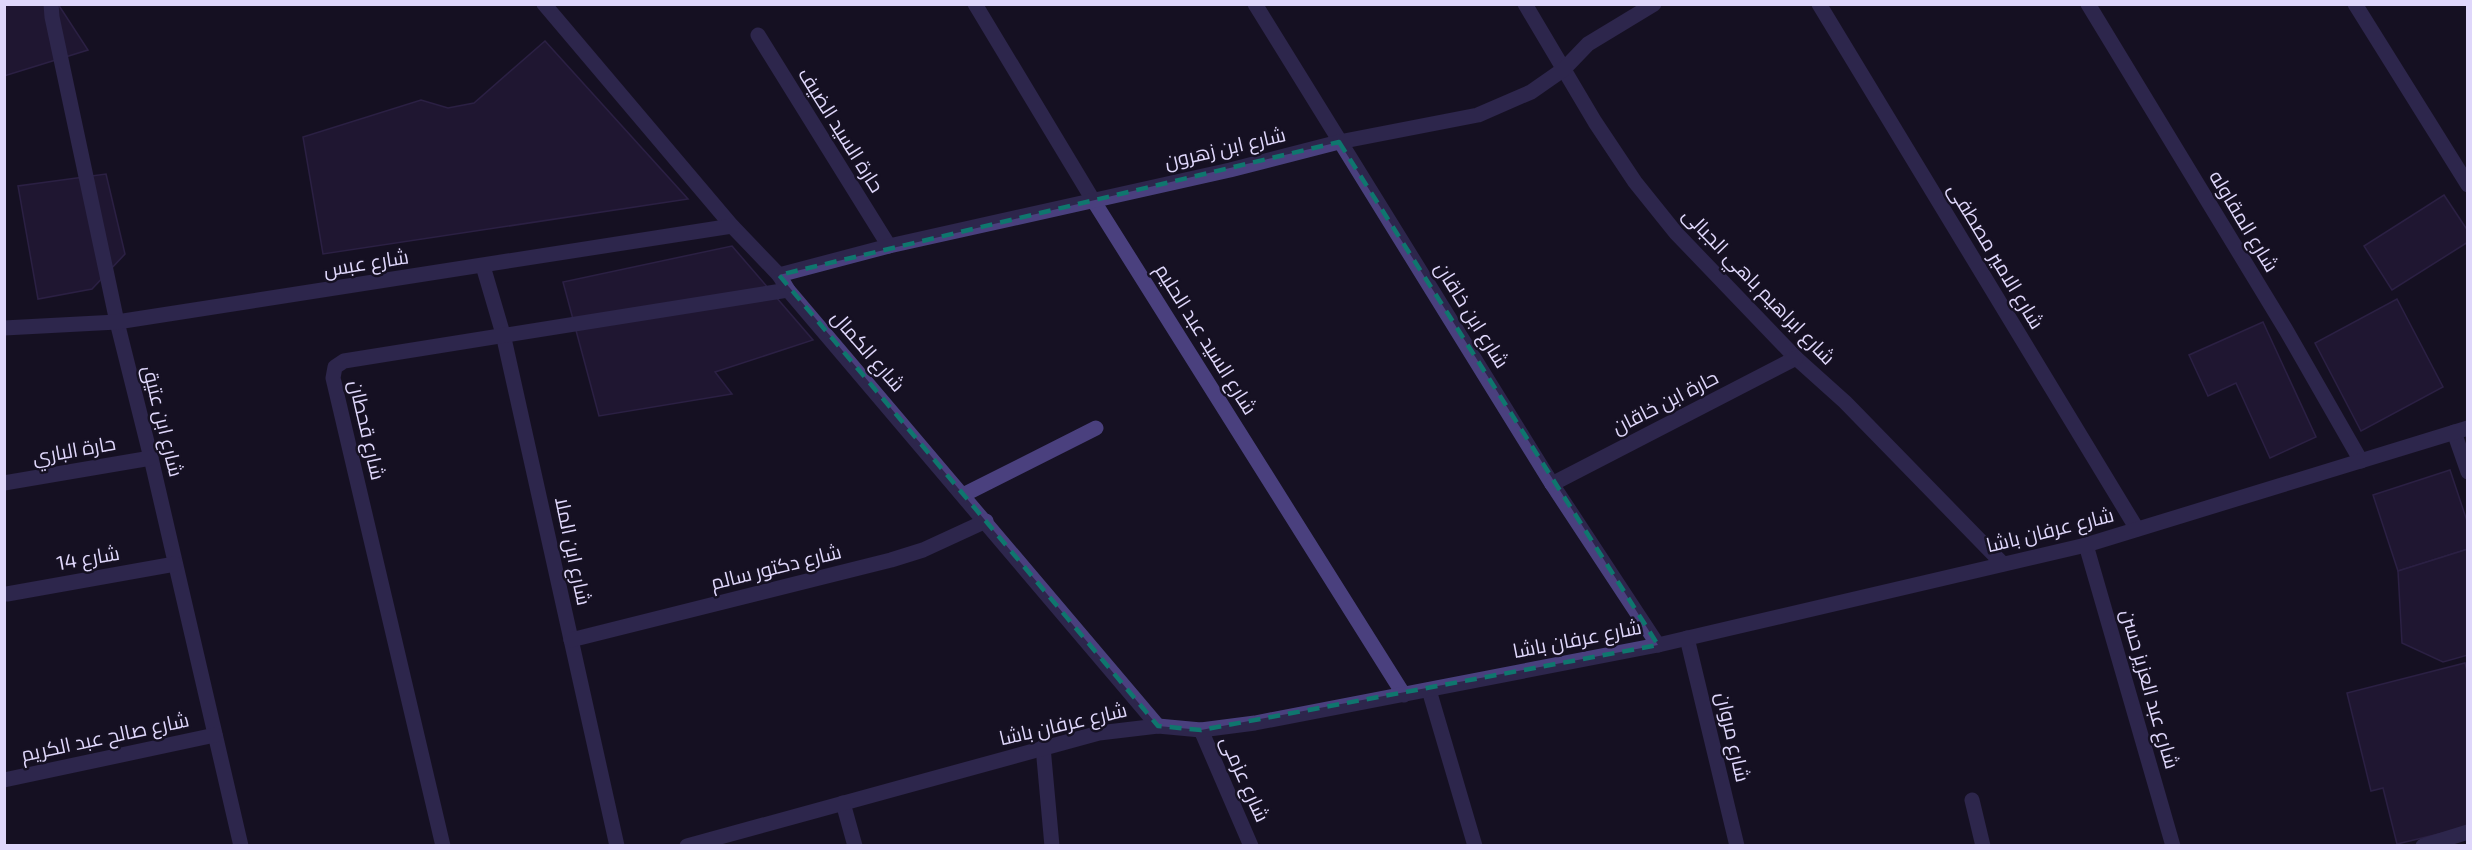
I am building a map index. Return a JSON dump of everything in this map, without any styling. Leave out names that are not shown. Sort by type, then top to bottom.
[{"type":"street","name":"شارع ابن عتيق","points":[[51,4],[117,322],[241,846]]},
{"type":"street","name":"شارع الكمال","points":[[544,4],[732,226],[779,274],[788,290],[1158,726]]},
{"type":"street","name":"شارع السيد عبد الحليم","points":[[975,4],[1093,200],[1404,695]]},
{"type":"street","name":"شارع ابن خاقان","points":[[1255,4],[1552,484],[1658,645]]},
{"type":"street","name":"شارع ابراهيم باهي الجبالى","points":[[1525,4],[1635,182],[1676,233],[1796,358],[1845,402],[2002,564]]},
{"type":"street","name":"شارع ابن زهرون","points":[[779,274],[889,246],[1230,170],[1339,142],[1478,115],[1531,92],[1564,69],[1588,44],[1654,4]]},
{"type":"street","name":"شارع الامير مصطفى","points":[[1819,4],[2137,529]]},
{"type":"street","name":"شارع المقاوله","points":[[2088,4],[2286,330],[2361,461]]},
{"type":"street","points":[[2355,4],[2468,185]]},
{"type":"street","name":"حارة السيد الضيف","points":[[758,35],[889,246]]},
{"type":"street","name":"شارع عبس","points":[[4,328],[117,322],[732,226]]},
{"type":"street","name":"شارع ابن الملا","points":[[483,266],[504,334],[617,846]]},
{"type":"street","name":"شارع قحطان","points":[[443,846],[333,372],[335,367],[344,361],[788,290]]},
{"type":"street","name":"حارة ابن خاقان","points":[[1552,484],[1796,358]]},
{"type":"street","points":[[963,495],[1096,428]]},
{"type":"street","name":"شارع عرفان باشا","points":[[687,846],[1099,733],[1158,726],[1201,730],[1255,723],[1404,695],[1658,645],[2086,545],[2461,430]]},
{"type":"street","points":[[2461,430],[2468,472]]},
{"type":"street","name":"حارة الباري","points":[[4,483],[151,458]]},
{"type":"street","name":"شارع دكتور سالم","points":[[571,640],[891,560],[923,550],[986,521]]},
{"type":"street","name":"شارع عبد العزيز حسن","points":[[2086,545],[2173,846]]},
{"type":"street","name":"شارع 14","points":[[7,594],[175,564]]},
{"type":"street","name":"شارع مروان","points":[[1688,638],[1737,846]]},
{"type":"street","points":[[1429,690],[1475,846]]},
{"type":"street","name":"شارع عزمى","points":[[1201,730],[1251,846]]},
{"type":"street","name":"شارع صالح عبد الكريم","points":[[4,780],[215,735]]},
{"type":"street","points":[[1043,747],[1052,846]]},
{"type":"street","points":[[1972,800],[1983,846]]},
{"type":"street","points":[[843,803],[855,846]]},
{"type":"street","points":[[2423,846],[2468,832]]},
{"type":"highlighted area","points":[[1339,142],[1658,645],[1201,730],[1158,726],[779,275]]},
{"type":"building","points":[[4,4],[58,4],[88,50],[4,76]]},
{"type":"building","points":[[545,41],[688,199],[323,254],[303,137],[421,100],[448,108],[474,103]]},
{"type":"building","points":[[106,174],[125,254],[92,289],[38,299],[18,186]]},
{"type":"building","points":[[2444,195],[2468,231],[2468,242],[2392,290],[2364,246]]},
{"type":"building","points":[[732,246],[813,340],[715,372],[732,394],[599,416],[563,282]]},
{"type":"building","points":[[2397,299],[2443,387],[2361,431],[2315,343]]},
{"type":"building","points":[[2263,322],[2316,437],[2270,458],[2236,383],[2208,396],[2189,355]]},
{"type":"building","points":[[2450,470],[2468,524],[2468,549],[2398,571],[2373,495]]},
{"type":"building","points":[[2468,549],[2468,655],[2443,662],[2402,643],[2398,571]]},
{"type":"building","points":[[2465,663],[2468,674],[2468,827],[2397,844],[2383,788],[2371,791],[2347,693]]}]
